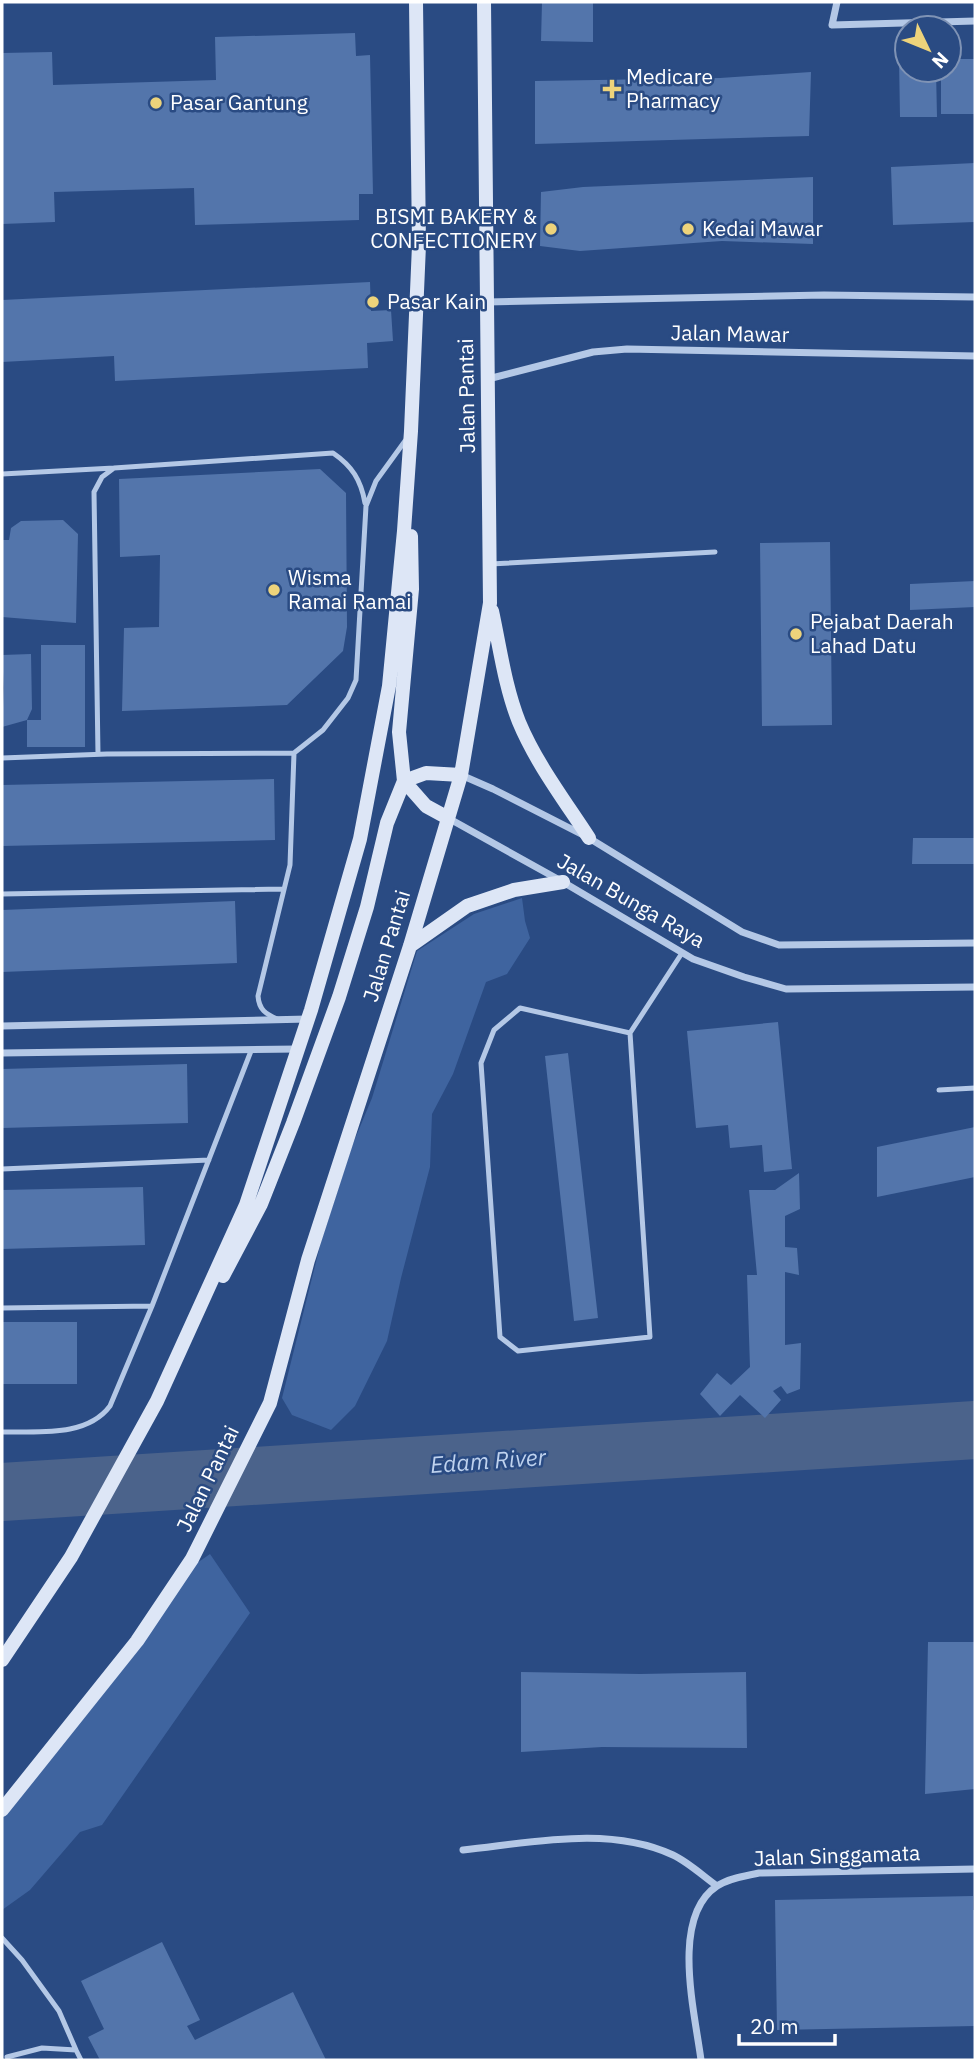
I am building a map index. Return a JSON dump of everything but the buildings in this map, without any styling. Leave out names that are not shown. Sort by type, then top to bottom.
[{"type":"street","points":[[157,1401],[246,1205],[308,1019],[360,839],[389,686],[411,431],[419,245],[416,2]]},
{"type":"street","name":"Jalan Pantai","points":[[2,1810],[137,1642],[192,1559],[270,1403],[308,1260],[410,946],[461,775],[490,603],[484,2]]},
{"type":"street","points":[[837,2],[832,25],[975,21]]},
{"type":"street","name":"Jalan Mawar","points":[[487,302],[824,295],[975,297]]},
{"type":"street","name":"Jalan Mawar","points":[[488,379],[593,352],[627,349],[975,356]]},
{"type":"street","points":[[2,1660],[71,1558],[261,1204],[339,997],[367,907],[387,822],[404,781],[399,732],[412,589],[409,457]]},
{"type":"street","points":[[490,603],[520,722],[542,765],[589,838]]},
{"type":"street","points":[[404,781],[426,773],[461,775]]},
{"type":"street","name":"Jalan Bunga Raya","points":[[461,775],[589,838],[742,932],[779,945],[975,943]]},
{"type":"street","points":[[404,781],[426,806],[448,818]]},
{"type":"street","name":"Jalan Bunga Raya","points":[[448,818],[564,882],[682,953],[744,977],[786,989],[975,987]]},
{"type":"street","points":[[410,946],[467,906],[514,890],[564,882]]},
{"type":"street","points":[[2,1026],[308,1019]]},
{"type":"street","points":[[2,1054],[298,1049]]},
{"type":"street","points":[[463,1850],[607,1838],[643,1844],[674,1855],[717,1886],[698,1906],[690,1936],[689,1970],[701,2060]]},
{"type":"street","name":"Jalan Singgamata","points":[[717,1886],[759,1873],[975,1869]]},
{"type":"lane","points":[[2,758],[98,754],[294,753],[323,730],[348,698],[356,680],[366,506],[376,481],[411,431]]},
{"type":"lane","points":[[2,474],[333,453],[346,462],[357,475],[366,506]]},
{"type":"lane","points":[[98,754],[94,492],[102,477],[114,468]]},
{"type":"lane","points":[[490,564],[715,552]]},
{"type":"lane","points":[[278,1020],[263,1012],[257,996],[291,855],[294,753]]},
{"type":"lane","points":[[2,894],[283,889]]},
{"type":"lane","points":[[630,1033],[520,1008],[494,1030],[481,1063],[500,1337],[518,1352],[650,1337],[630,1033],[682,953]]},
{"type":"lane","points":[[2,1432],[69,1429],[91,1424],[102,1417],[110,1406],[152,1306],[251,1051]]},
{"type":"lane","points":[[939,1090],[975,1088]]},
{"type":"lane","points":[[2,1169],[209,1160]]},
{"type":"lane","points":[[2,1308],[152,1306]]},
{"type":"lane","points":[[2,1938],[22,1960],[59,2011],[82,2060]]},
{"type":"lane","points":[[7,2057],[42,2048],[76,2050]]},
{"type":"shaded area","points":[[522,898],[530,938],[507,974],[486,982],[453,1074],[432,1114],[430,1167],[387,1341],[355,1406],[331,1430],[292,1415],[282,1398],[321,1242],[352,1146],[372,1098],[417,951],[474,914]]},
{"type":"shaded area","points":[[210,1554],[250,1613],[102,1825],[80,1832],[30,1890],[2,1910],[2,1804],[187,1570]]},
{"type":"waterway","name":"Edam River","points":[[2,1492],[975,1430]]},
{"type":"place","name":"Medicare Pharmacy","points":[[612,89]]},
{"type":"place","name":"Pasar Gantung","points":[[156,103]]},
{"type":"place","name":"BISMI BAKERY & CONFECTIONERY","points":[[551,229]]},
{"type":"place","name":"Kedai Mawar","points":[[688,229]]},
{"type":"place","name":"Pasar Kain","points":[[373,302]]},
{"type":"place","name":"Wisma Ramai Ramai","points":[[274,590]]},
{"type":"place","name":"Pejabat Daerah Lahad Datu","points":[[796,634]]}]
